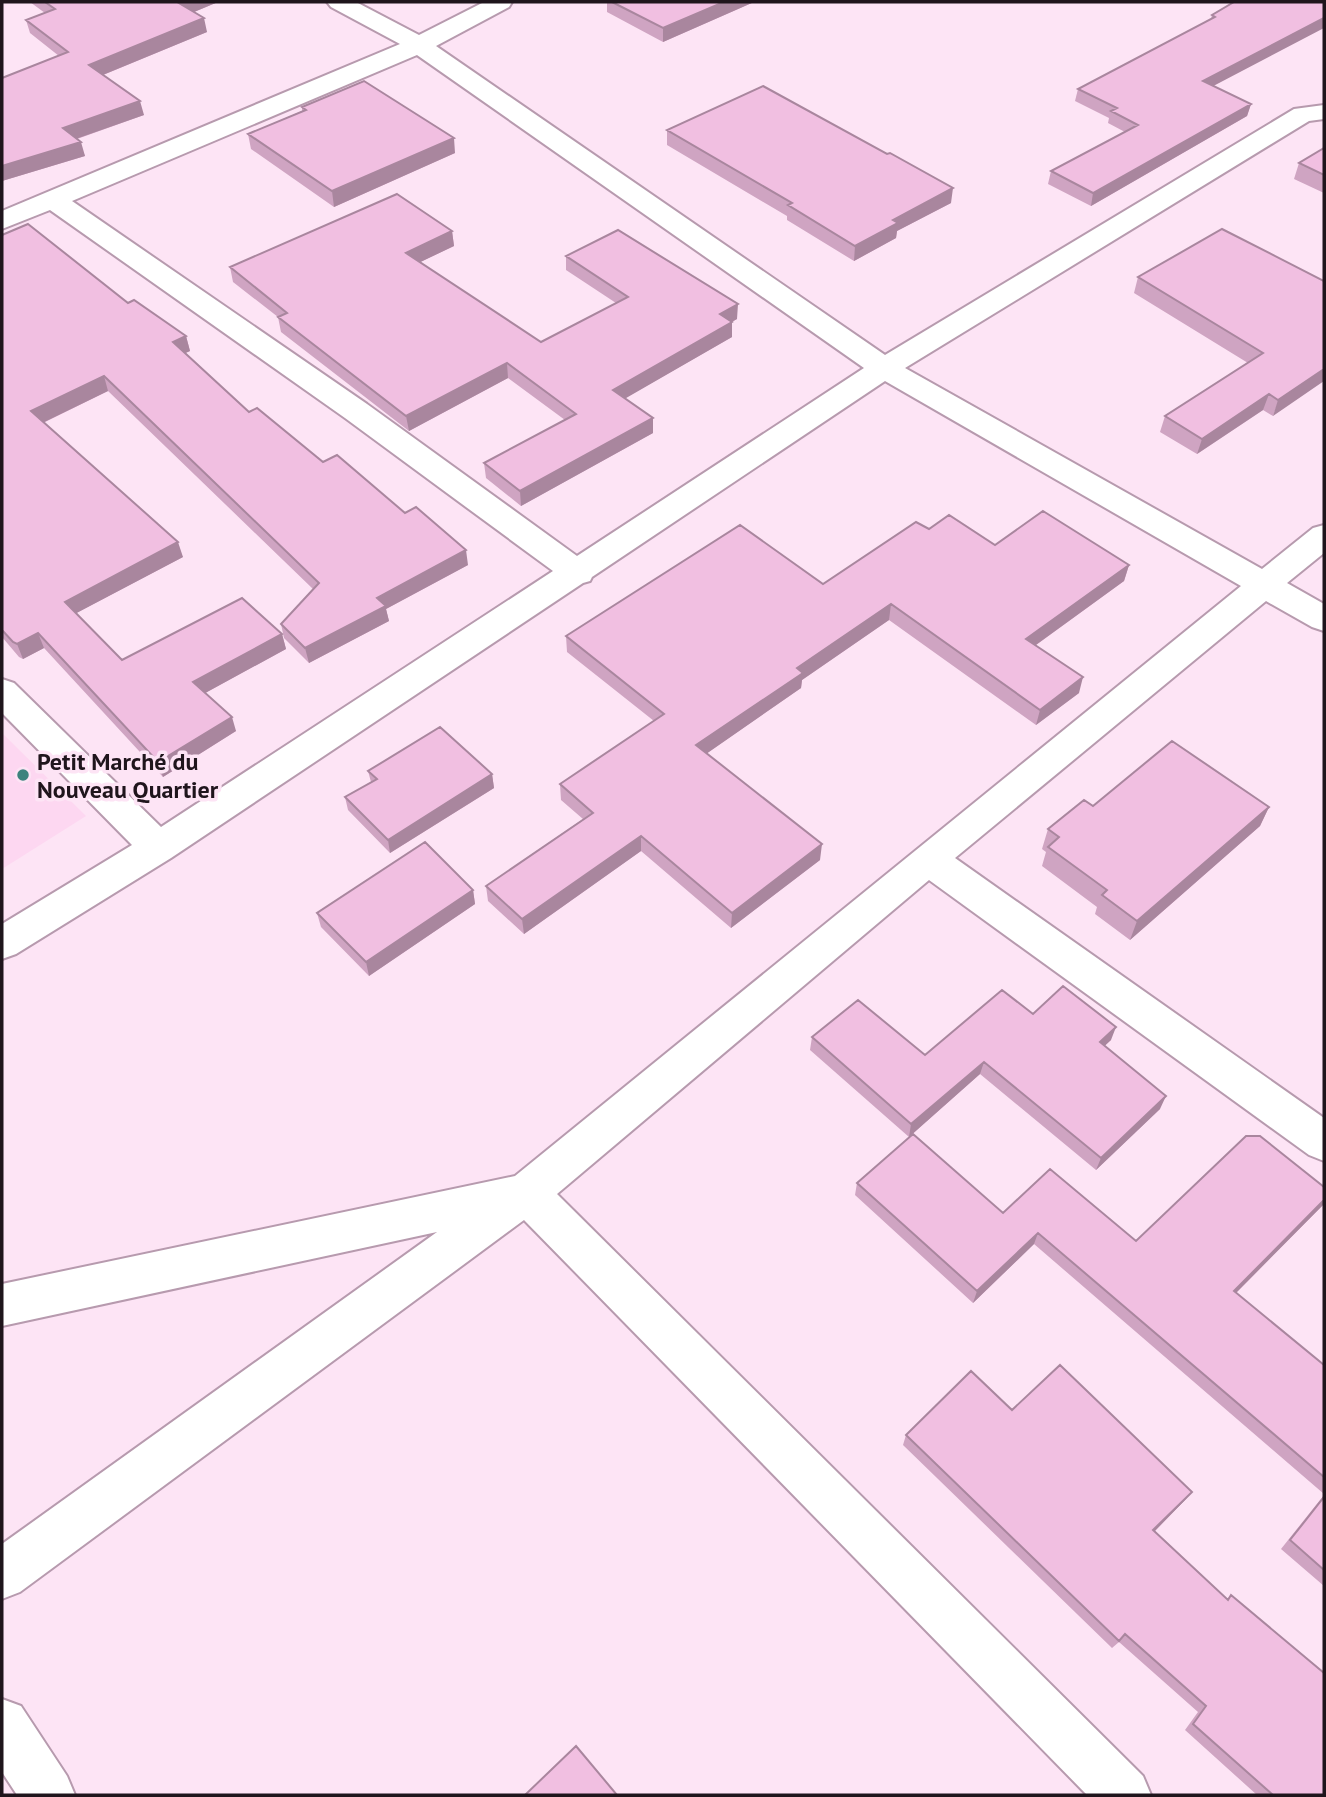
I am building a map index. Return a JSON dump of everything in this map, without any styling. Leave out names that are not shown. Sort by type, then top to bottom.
[{"type":"street","points":[[339,2],[419,45],[884,368],[1324,619]]},
{"type":"street","points":[[2,220],[419,45],[501,2]]},
{"type":"street","points":[[2,943],[159,848],[884,368],[1303,114],[1324,112]]},
{"type":"street","points":[[53,200],[356,411],[578,573]]},
{"type":"street","points":[[2,1574],[526,1193],[928,859],[1324,536]]},
{"type":"street","points":[[2,692],[159,848]]},
{"type":"street","points":[[928,859],[1324,1142]]},
{"type":"street","points":[[2,1304],[526,1193]]},
{"type":"street","points":[[526,1193],[1124,1795]]},
{"type":"street","points":[[2,1725],[48,1795]]},
{"type":"shaded area","name":"Petit Marché du Nouveau Quartier","points":[[2,733],[86,816],[2,869]]},
{"type":"building","points":[[45,2],[181,2],[179,3],[204,18],[89,65],[140,101],[63,128],[81,142],[2,166],[2,78],[68,52],[26,20],[55,9]]},
{"type":"building","points":[[612,2],[724,2],[663,28]]},
{"type":"building","points":[[1234,2],[1324,2],[1324,18],[1203,81],[1251,104],[1093,193],[1051,171],[1138,125],[1111,111],[1117,108],[1078,89],[1215,17],[1212,15]]},
{"type":"building","points":[[364,81],[454,138],[332,191],[248,134],[306,110],[302,107]]},
{"type":"building","points":[[763,86],[953,188],[893,220],[898,223],[855,246],[788,205],[792,203],[667,130]]},
{"type":"building","points":[[1324,148],[1324,175],[1299,163]]},
{"type":"building","points":[[397,194],[452,231],[406,253],[541,342],[628,297],[566,256],[618,230],[738,304],[720,314],[732,322],[613,390],[653,418],[520,491],[484,463],[576,414],[507,363],[406,416],[278,317],[287,313],[230,267]]},
{"type":"building","points":[[28,224],[128,303],[134,300],[186,336],[173,342],[249,412],[257,408],[323,462],[337,455],[405,513],[416,507],[466,550],[377,598],[386,606],[305,648],[281,624],[319,583],[104,376],[31,411],[178,542],[65,602],[122,660],[242,598],[282,634],[193,682],[232,717],[158,762],[38,633],[17,644],[2,630],[2,235]]},
{"type":"building","points":[[1222,229],[1324,281],[1324,369],[1278,400],[1269,394],[1202,439],[1165,416],[1263,353],[1138,277]]},
{"type":"building","points":[[1043,511],[1129,565],[1026,639],[1083,677],[1040,710],[891,604],[797,668],[803,673],[696,745],[822,844],[732,913],[641,836],[522,919],[486,886],[593,813],[560,784],[664,714],[566,636],[740,525],[823,584],[916,522],[929,529],[949,515],[995,545]]},
{"type":"building","points":[[440,727],[492,774],[388,840],[345,797],[377,779],[368,771]]},
{"type":"building","points":[[1172,741],[1269,807],[1137,921],[1102,895],[1107,890],[1048,847],[1059,837],[1048,829],[1084,800],[1093,806]]},
{"type":"building","points":[[425,842],[473,890],[366,962],[317,913]]},
{"type":"building","points":[[1063,986],[1116,1027],[1100,1042],[1166,1096],[1101,1158],[984,1062],[911,1124],[812,1037],[858,1000],[925,1055],[1002,990],[1033,1014]]},
{"type":"building","points":[[913,1134],[1003,1213],[1050,1169],[1136,1241],[1246,1136],[1260,1136],[1324,1187],[1324,1200],[1234,1291],[1324,1365],[1324,1477],[1038,1233],[977,1291],[857,1183]]},
{"type":"building","points":[[1060,1365],[1192,1492],[1153,1530],[1228,1600],[1231,1595],[1324,1673],[1324,1795],[1273,1795],[1193,1724],[1206,1706],[1125,1634],[1119,1641],[906,1435],[971,1371],[1012,1410]]},
{"type":"building","points":[[1324,1497],[1324,1570],[1290,1540]]},
{"type":"building","points":[[576,1746],[617,1795],[525,1795]]},
{"type":"place","name":"Petit Marché du Nouveau Quartier","points":[[23,775]]}]
